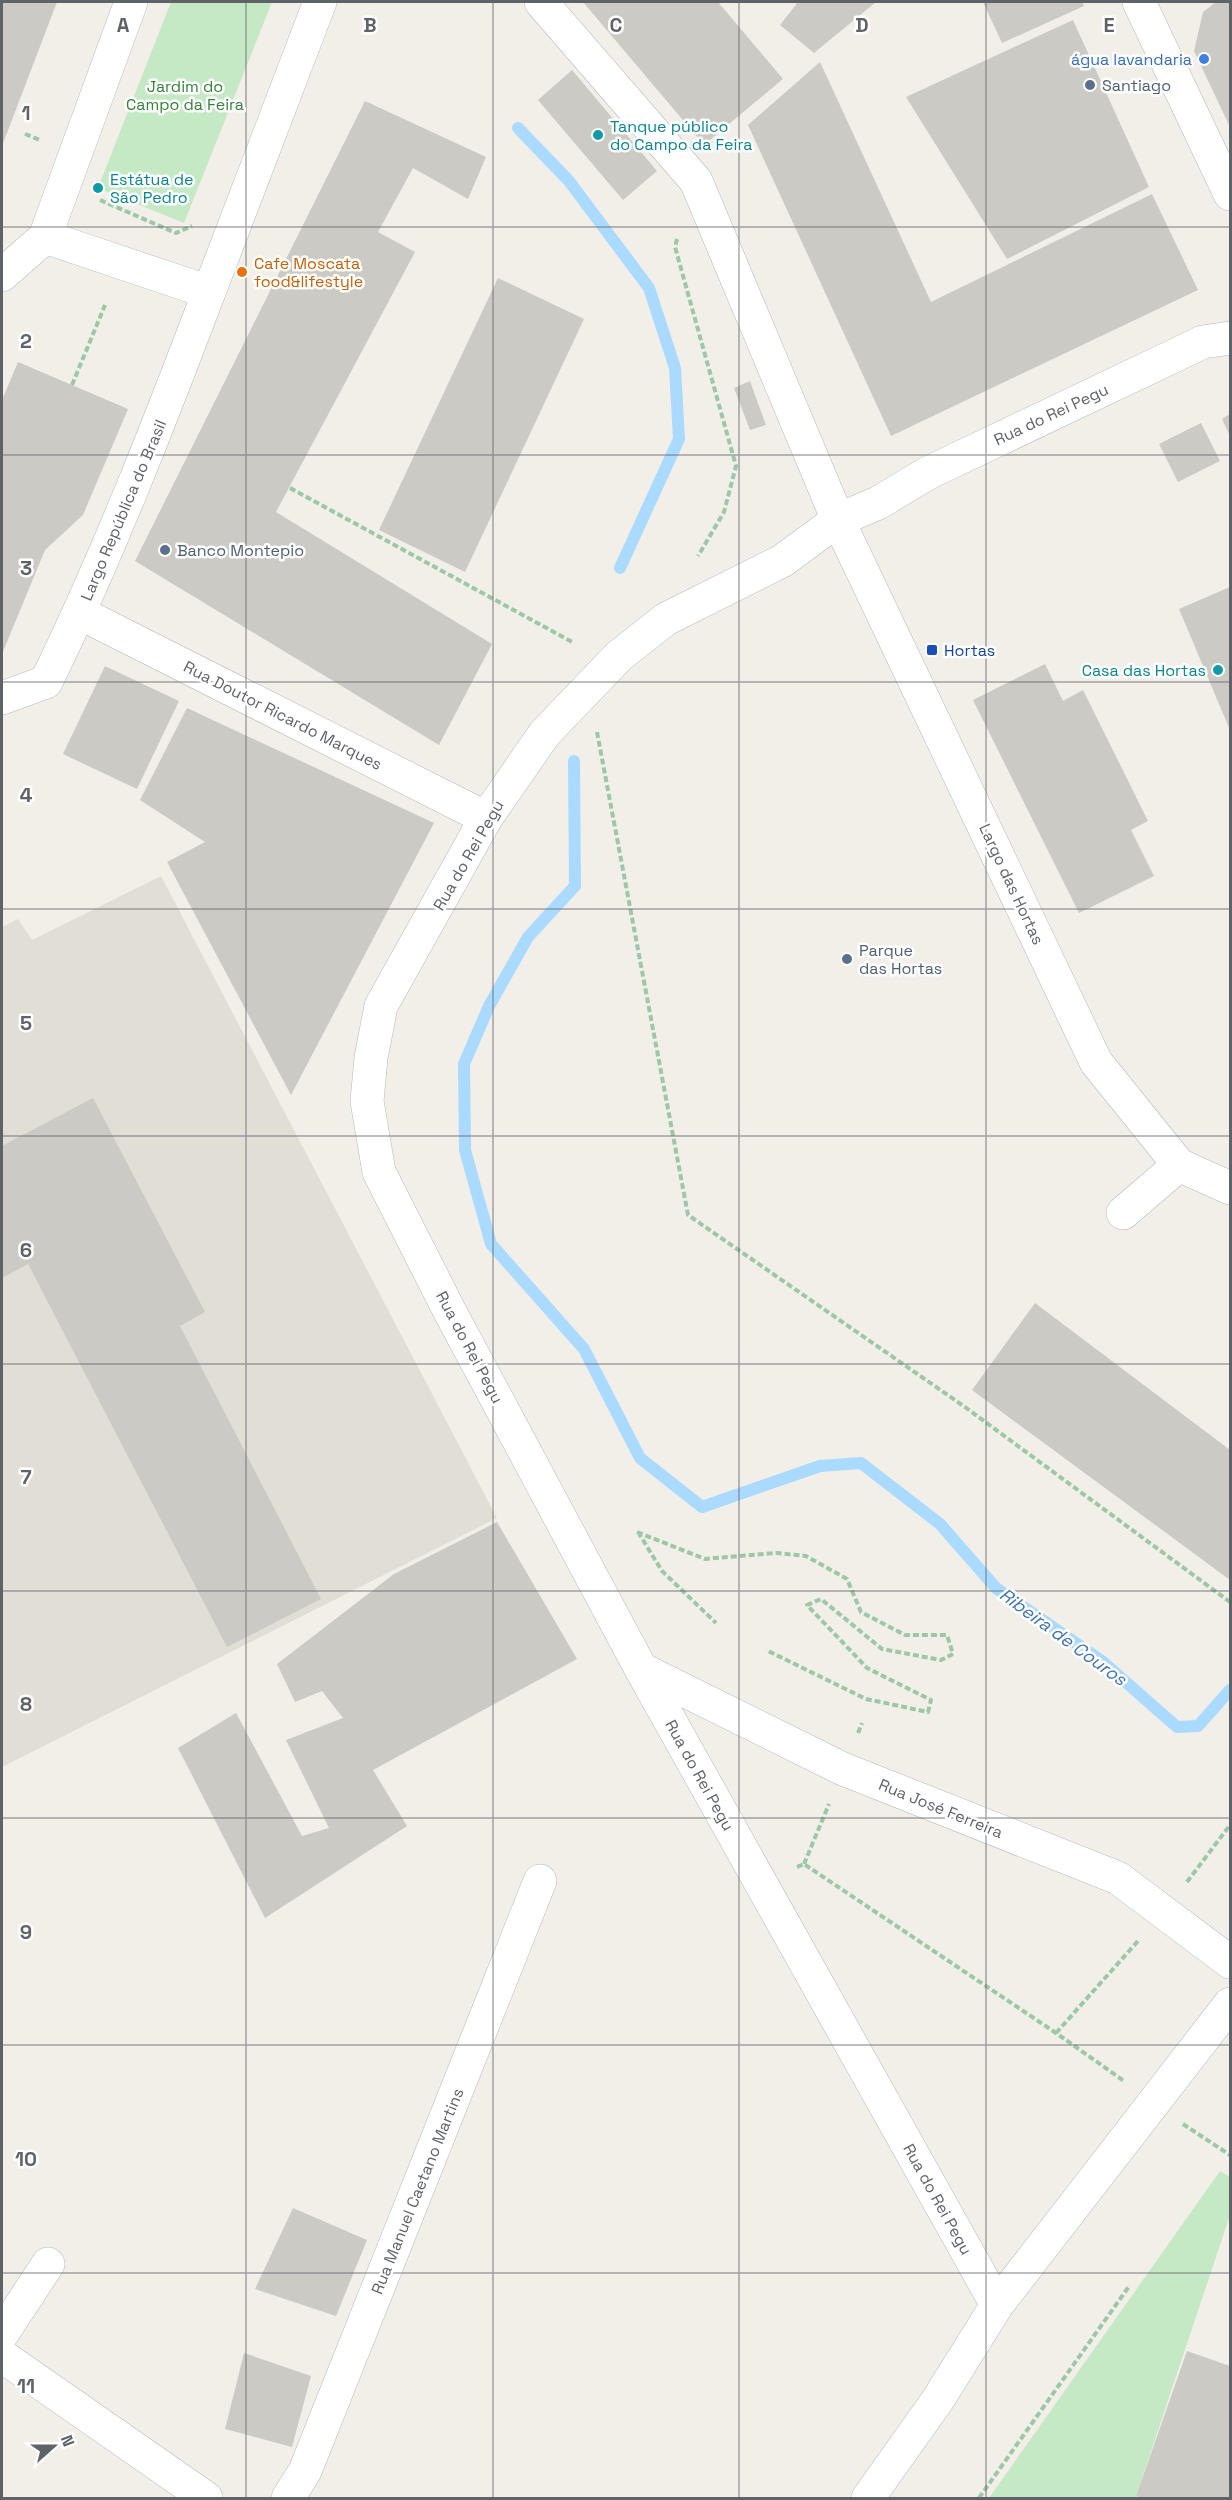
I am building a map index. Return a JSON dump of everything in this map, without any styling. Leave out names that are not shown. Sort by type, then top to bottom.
[{"type":"street","points":[[6,267],[45,237],[131,2]]},
{"type":"street","name":"Largo República do Brasil","points":[[2,698],[46,682],[80,613],[153,440],[320,2]]},
{"type":"street","name":"Largo das Hortas","points":[[541,2],[696,181],[838,520],[1096,1062],[1179,1165]]},
{"type":"street","points":[[1139,2],[1230,194]]},
{"type":"street","points":[[45,237],[209,292]]},
{"type":"street","name":"Rua do Rei Pegu","points":[[997,2305],[641,1669],[449,1310],[379,1172],[367,1101],[371,1058],[381,1006],[486,818],[545,733],[619,656],[666,619],[782,561],[838,520],[878,503],[935,490],[1211,360],[1230,340]]},
{"type":"street","name":"Rua Doutor Ricardo Marques","points":[[80,613],[486,818]]},
{"type":"street","points":[[1123,1213],[1179,1165],[1230,1188]]},
{"type":"street","name":"Rua José Ferreira","points":[[641,1669],[843,1769],[1118,1878],[1165,1911],[1230,1962]]},
{"type":"street","name":"Rua Manuel Caetano Martins","points":[[288,2499],[305,2471],[540,1881]]},
{"type":"street","points":[[868,2499],[937,2401],[997,2305],[1230,2004]]},
{"type":"street","points":[[2,2334],[48,2264]]},
{"type":"street","points":[[2,2356],[207,2499]]},
{"type":"path","points":[[25,134],[41,140]]},
{"type":"path","points":[[96,192],[99,200],[176,233],[193,226],[196,220]]},
{"type":"path","points":[[136,227],[139,217]]},
{"type":"path","points":[[677,237],[675,247],[736,466],[724,512],[698,556]]},
{"type":"path","points":[[72,385],[105,305]]},
{"type":"path","points":[[290,488],[574,643]]},
{"type":"path","points":[[594,680],[596,722],[688,1215],[965,1407],[1230,1602]]},
{"type":"path","points":[[716,1623],[662,1571],[637,1532],[705,1559],[777,1553],[806,1556],[847,1579],[861,1612],[905,1635],[947,1635],[953,1654],[941,1660],[882,1649],[821,1599],[807,1605],[867,1668],[931,1700],[928,1712],[866,1699],[766,1650]]},
{"type":"path","points":[[761,1884],[804,1864],[831,1800]]},
{"type":"path","points":[[1056,2032],[1165,1911],[1230,1826]]},
{"type":"path","points":[[804,1864],[1056,2032],[1230,2155]]},
{"type":"path","points":[[979,2499],[1130,2285]]},
{"type":"shaded area","points":[[161,876],[497,1518],[2,1767],[2,927],[18,919],[32,940]]},
{"type":"green space","name":"Jardim do Campo da Feira","points":[[171,2],[272,2],[184,223],[98,188]]},
{"type":"green space","points":[[1220,2171],[1230,2177],[1230,2215],[1136,2496],[1142,2498],[989,2498]]},
{"type":"building","points":[[2,2],[57,2],[2,146]]},
{"type":"building","points":[[583,2],[718,2],[783,79],[704,145]]},
{"type":"building","points":[[798,2],[876,2],[814,53],[780,25]]},
{"type":"building","points":[[983,2],[1082,2],[1084,6],[1002,43]]},
{"type":"building","points":[[1216,2],[1230,2],[1230,127],[1194,51],[1203,12]]},
{"type":"building","points":[[1073,20],[1149,187],[1007,259],[906,97]]},
{"type":"building","points":[[820,62],[931,302],[1152,194],[1198,290],[891,436],[748,125]]},
{"type":"building","name":"Tanque público do Campo da Feira","points":[[572,70],[657,171],[623,200],[538,100]]},
{"type":"building","points":[[365,101],[486,157],[468,199],[413,168],[378,232],[415,252],[276,512],[492,644],[439,745],[135,561]]},
{"type":"building","points":[[498,278],[584,319],[465,572],[379,530]]},
{"type":"building","points":[[18,362],[128,409],[83,515],[45,550],[2,654],[2,400]]},
{"type":"building","points":[[750,381],[766,425],[750,430],[734,388]]},
{"type":"building","points":[[1230,414],[1230,436],[1222,419]]},
{"type":"building","points":[[1201,423],[1220,461],[1178,482],[1159,444]]},
{"type":"building","name":"Casa das Hortas","points":[[1230,587],[1230,730],[1179,609]]},
{"type":"building","points":[[1045,664],[1063,701],[1083,690],[1148,821],[1131,830],[1154,876],[1079,913],[973,700]]},
{"type":"building","points":[[105,666],[179,701],[137,789],[63,754]]},
{"type":"building","points":[[187,708],[434,823],[291,1095],[167,862],[205,842],[140,800]]},
{"type":"building","points":[[93,1098],[205,1312],[180,1326],[321,1599],[227,1647],[28,1264],[2,1278],[2,1146]]},
{"type":"building","points":[[1035,1303],[1230,1450],[1230,1580],[972,1390]]},
{"type":"building","points":[[497,1522],[577,1659],[373,1770],[407,1826],[265,1918],[178,1748],[236,1713],[302,1836],[329,1828],[286,1740],[343,1718],[322,1691],[295,1702],[277,1664],[394,1574]]},
{"type":"building","points":[[293,2208],[367,2240],[336,2316],[255,2289]]},
{"type":"building","points":[[1187,2351],[1230,2366],[1230,2498],[1142,2498],[1136,2496]]},
{"type":"building","points":[[244,2353],[311,2376],[292,2447],[225,2429]]},
{"type":"waterway","name":"Ribeira de Couros","points":[[518,128],[569,181],[649,288],[675,368],[679,439],[620,568]]},
{"type":"waterway","name":"Ribeira de Couros","points":[[574,761],[575,886],[528,937],[489,1006],[464,1064],[465,1150],[491,1244],[584,1349],[640,1458],[702,1507],[820,1466],[861,1463],[940,1524],[996,1588],[1103,1662],[1177,1727],[1198,1726],[1230,1690]]},
{"type":"place","name":"água lavandaria","points":[[1204,59]]},
{"type":"place","name":"Santiago","points":[[1090,85]]},
{"type":"place","name":"Tanque público do Campo da Feira","points":[[598,135]]},
{"type":"place","name":"Estátua de São Pedro","points":[[98,188]]},
{"type":"place","name":"Cafe Moscata food&lifestyle","points":[[242,272]]},
{"type":"place","name":"Banco Montepio","points":[[165,550]]},
{"type":"place","name":"Hortas","points":[[932,650]]},
{"type":"place","name":"Casa das Hortas","points":[[1218,670]]},
{"type":"place","name":"Parque das Hortas","points":[[847,959]]}]
